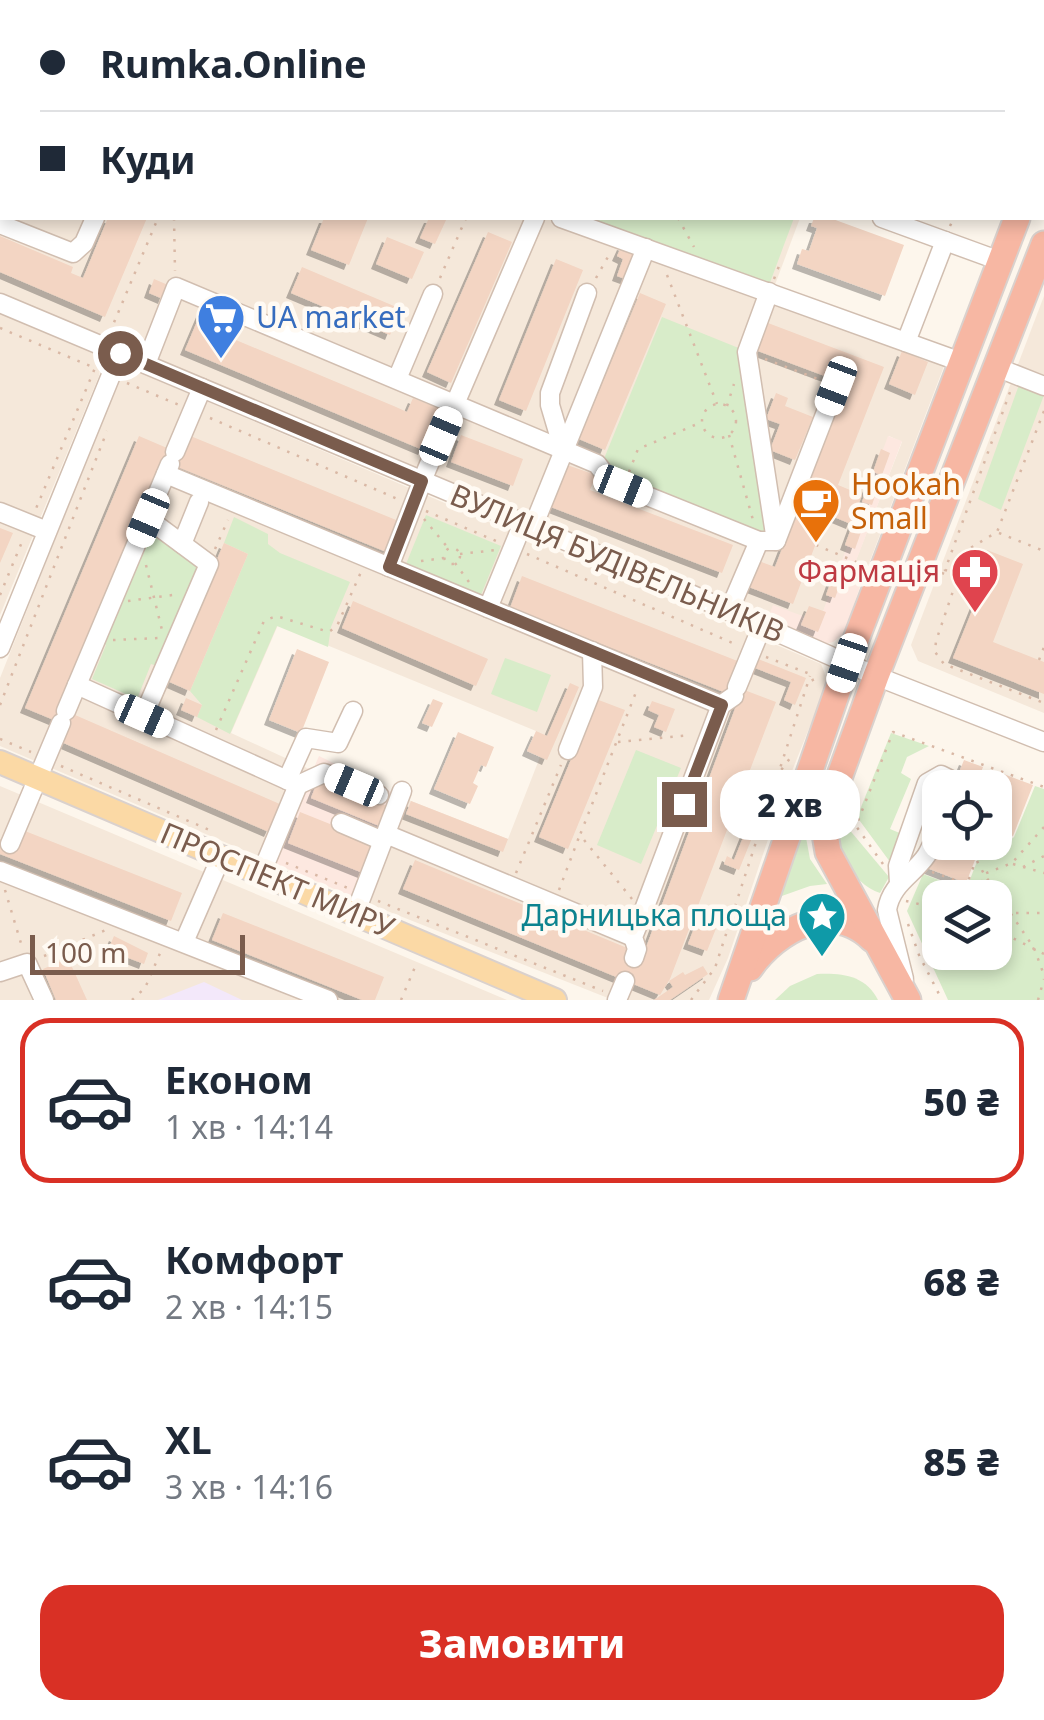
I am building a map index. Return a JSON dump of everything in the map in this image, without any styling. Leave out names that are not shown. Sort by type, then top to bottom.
[{"type":"highway","points":[[735,993],[847,663],[1016,220]]},
{"type":"highway","points":[[908,1000],[828,852],[823,822],[876,676],[1006,371],[1042,256]]},
{"type":"highway","points":[[735,993],[765,947],[804,924],[822,920],[850,924],[879,946]]},
{"type":"main road","name":"ПРОСПЕКТ МИРУ","points":[[0,762],[42,768],[359,904],[554,1000]]},
{"type":"street","points":[[0,224],[73,253],[84,244],[93,220]]},
{"type":"street","points":[[389,567],[455,402],[535,220]]},
{"type":"street","points":[[567,220],[961,362]]},
{"type":"street","points":[[887,220],[1000,262]]},
{"type":"street","points":[[906,342],[944,241]]},
{"type":"street","points":[[488,608],[512,548],[528,525],[652,250]]},
{"type":"street","points":[[146,364],[176,287],[597,464],[607,480],[767,541]]},
{"type":"street","points":[[767,541],[747,352],[768,292]]},
{"type":"street","points":[[563,450],[550,393],[587,293]]},
{"type":"street","points":[[397,379],[433,294]]},
{"type":"street","name":"ВУЛИЦЯ БУДІВЕЛЬНИКІВ","points":[[0,303],[876,676],[1044,742]]},
{"type":"street","points":[[0,648],[38,528],[120,353]]},
{"type":"street","points":[[1006,371],[1044,386]]},
{"type":"street","points":[[729,611],[767,541],[836,386]]},
{"type":"street","points":[[202,388],[3,863],[128,921],[328,1000]]},
{"type":"street","points":[[171,463],[236,503],[367,558],[644,673],[731,696]]},
{"type":"street","points":[[182,544],[199,502]]},
{"type":"street","points":[[0,512],[38,528]]},
{"type":"street","points":[[144,716],[209,564],[148,518]]},
{"type":"street","points":[[634,958],[637,949],[633,937],[711,733],[762,626]]},
{"type":"street","points":[[568,750],[593,687],[592,651]]},
{"type":"street","points":[[76,685],[293,782],[324,773],[380,795]]},
{"type":"street","points":[[265,865],[306,738],[338,743],[354,712]]},
{"type":"street","points":[[359,904],[402,791]]},
{"type":"street","points":[[908,1000],[887,910],[922,796]]},
{"type":"street","points":[[341,824],[511,886],[633,937]]},
{"type":"street","points":[[176,939],[220,845]]},
{"type":"street","points":[[847,885],[865,897],[879,898],[923,860]]},
{"type":"street","points":[[0,972],[27,964],[44,1000]]},
{"type":"path","points":[[110,332],[157,220]]},
{"type":"path","points":[[174,220],[176,287]]},
{"type":"path","points":[[433,294],[465,220]]},
{"type":"path","points":[[679,220],[706,270]]},
{"type":"path","points":[[587,293],[618,238]]},
{"type":"path","points":[[652,250],[717,404]]},
{"type":"path","points":[[0,328],[95,368],[38,528],[0,596]]},
{"type":"path","points":[[747,352],[836,386]]},
{"type":"path","points":[[938,584],[1006,371]]},
{"type":"path","points":[[717,404],[728,406],[735,415],[736,426],[728,435],[717,438],[710,436],[702,422],[706,410],[717,404]]},
{"type":"path","points":[[1044,410],[998,532],[967,550],[935,652],[944,664],[1044,703]]},
{"type":"path","points":[[623,486],[638,449],[702,422]]},
{"type":"path","points":[[728,435],[767,541]]},
{"type":"path","points":[[209,564],[236,503]]},
{"type":"path","points":[[413,506],[449,548],[460,554]]},
{"type":"path","points":[[998,532],[1044,551]]},
{"type":"path","points":[[139,538],[169,656]]},
{"type":"path","points":[[816,545],[862,564]]},
{"type":"path","points":[[449,548],[444,555],[447,562],[455,563],[460,554]]},
{"type":"path","points":[[460,554],[512,548],[810,674],[817,690]]},
{"type":"path","points":[[209,745],[264,621],[276,616],[329,632],[337,626],[367,558]]},
{"type":"path","points":[[945,570],[958,574]]},
{"type":"path","points":[[110,605],[196,593]]},
{"type":"path","points":[[928,636],[936,640]]},
{"type":"path","points":[[96,640],[177,637]]},
{"type":"path","points":[[1040,660],[1044,647]]},
{"type":"path","points":[[554,904],[644,673]]},
{"type":"path","points":[[692,1000],[715,968],[810,674]]},
{"type":"path","points":[[1026,696],[1030,688]]},
{"type":"path","points":[[856,826],[894,732],[1044,787]]},
{"type":"path","points":[[617,742],[711,733]]},
{"type":"path","points":[[0,739],[42,768],[220,845]]},
{"type":"path","points":[[774,780],[796,748]]},
{"type":"path","points":[[511,886],[568,750]]},
{"type":"path","points":[[873,753],[883,758]]},
{"type":"path","points":[[849,817],[899,879],[922,896]]},
{"type":"path","points":[[984,874],[1012,863],[1044,827]]},
{"type":"path","points":[[580,836],[643,912]]},
{"type":"path","points":[[1023,866],[1044,856]]},
{"type":"path","points":[[899,879],[964,884],[976,859],[1034,948],[1044,977],[1038,1000]]},
{"type":"path","points":[[3,863],[27,964],[128,921]]},
{"type":"path","points":[[1012,863],[1044,873]]},
{"type":"path","points":[[265,865],[359,904],[620,993]]},
{"type":"path","points":[[983,880],[984,874]]},
{"type":"path","points":[[1013,913],[1044,913]]},
{"type":"path","points":[[906,918],[942,1000]]},
{"type":"path","points":[[1012,937],[1044,954]]},
{"type":"path","points":[[132,1000],[145,988],[176,939]]},
{"type":"path","points":[[402,1000],[416,967]]},
{"type":"shaded area","points":[[0,220],[799,220],[773,290],[949,353],[860,587],[847,583],[902,442],[889,436],[819,623],[766,622],[0,295]]},
{"type":"shaded area","points":[[1044,296],[1044,713],[918,661],[911,645]]},
{"type":"shaded area","points":[[0,312],[95,353],[101,363],[0,615]]},
{"type":"shaded area","points":[[136,371],[821,664],[826,686],[786,786],[728,958],[709,1000],[613,1000],[367,903],[406,799],[508,839],[540,757],[536,731],[278,625],[231,733],[307,768],[271,862],[0,746],[0,678],[117,384],[124,374]]},
{"type":"shaded area","points":[[888,436],[902,441],[848,582],[860,587],[844,633],[821,645],[766,622],[773,605],[819,622]]},
{"type":"shaded area","points":[[319,756],[406,799],[367,903],[271,862],[307,768],[313,770]]},
{"type":"shaded area","points":[[0,786],[507,1000],[0,1000]]},
{"type":"shaded area","points":[[204,982],[242,1000],[158,1000]]},
{"type":"green space","points":[[575,220],[793,220],[765,296]]},
{"type":"green space","points":[[662,317],[751,353],[773,540],[607,478],[601,466]]},
{"type":"green space","points":[[1020,382],[1044,391],[1044,395],[1001,510],[978,499]]},
{"type":"green space","points":[[426,515],[501,546],[479,600],[404,569]]},
{"type":"green space","points":[[234,517],[268,534],[268,544],[280,553],[350,582],[331,627],[328,647],[277,626],[230,734],[197,717],[202,705],[190,691],[248,554],[224,543]]},
{"type":"green space","points":[[147,518],[207,563],[163,668],[151,664],[137,699],[92,679],[106,645],[96,640]]},
{"type":"green space","points":[[505,658],[551,675],[537,712],[491,694]]},
{"type":"green space","points":[[891,733],[929,746],[907,757],[901,773],[911,779],[890,829],[902,834],[893,866],[857,817]]},
{"type":"green space","points":[[636,750],[681,768],[641,864],[597,845]]},
{"type":"green space","points":[[1035,786],[1044,789],[1044,1000],[948,1000],[934,970],[1012,970],[1012,880],[970,880],[977,860],[1012,860],[1012,839]]},
{"type":"green space","points":[[837,815],[889,877],[880,893],[860,881],[845,862],[836,838]]},
{"type":"green space","points":[[804,827],[810,859],[827,884],[779,897]]},
{"type":"green space","points":[[923,874],[939,880],[922,880],[922,944],[907,911]]},
{"type":"green space","points":[[817,974],[852,977],[866,985],[878,1000],[775,1000],[790,986]]},
{"type":"building","points":[[107,220],[146,220],[105,317],[0,272],[0,236],[73,267],[71,273],[83,278]]},
{"type":"building","points":[[323,220],[367,220],[349,265],[311,250]]},
{"type":"building","points":[[428,220],[446,220],[435,244],[420,238]]},
{"type":"building","points":[[813,220],[835,220],[904,245],[885,296],[797,264],[802,249],[809,251],[817,228],[811,226]]},
{"type":"building","points":[[488,232],[512,242],[451,383],[427,372]]},
{"type":"building","points":[[387,237],[424,252],[412,279],[376,264]]},
{"type":"building","points":[[622,245],[639,251],[628,280],[617,276],[623,259],[617,256]]},
{"type":"building","points":[[556,259],[583,270],[526,411],[499,400]]},
{"type":"building","points":[[302,267],[401,309],[390,335],[291,293]]},
{"type":"building","points":[[154,279],[168,285],[163,299],[149,293]]},
{"type":"building","points":[[640,293],[666,304],[605,450],[579,439]]},
{"type":"building","points":[[202,310],[229,322],[224,335],[407,412],[413,398],[440,409],[423,450],[185,350]]},
{"type":"building","points":[[768,323],[884,367],[838,485],[862,495],[851,524],[827,514],[793,604],[749,587],[759,561],[775,567],[846,384],[758,351]]},
{"type":"building","points":[[902,351],[928,362],[915,395],[889,384]]},
{"type":"building","points":[[776,393],[788,398],[785,406],[813,417],[795,460],[770,450],[780,424],[766,419]]},
{"type":"building","points":[[188,435],[401,522],[389,553],[163,461],[59,708],[282,805],[269,832],[59,741],[66,725],[25,708],[139,436],[181,454]]},
{"type":"building","points":[[461,435],[523,459],[513,486],[451,462]]},
{"type":"building","points":[[881,449],[890,453],[882,475],[873,472]]},
{"type":"building","points":[[567,465],[596,475],[590,490],[733,545],[722,573],[551,507]]},
{"type":"building","points":[[870,481],[879,484],[872,505],[862,502]]},
{"type":"building","points":[[856,515],[866,518],[855,549],[845,545]]},
{"type":"building","points":[[0,528],[13,533],[0,563]]},
{"type":"building","points":[[224,543],[248,554],[190,691],[165,680]]},
{"type":"building","points":[[987,550],[1023,564],[993,642],[1044,662],[1044,694],[953,658],[986,576],[978,573]]},
{"type":"building","points":[[837,565],[846,568],[835,598],[826,595]]},
{"type":"building","points":[[522,576],[740,662],[731,685],[776,702],[670,979],[660,995],[403,889],[415,860],[632,950],[641,961],[739,698],[510,608]]},
{"type":"building","points":[[353,601],[488,659],[476,686],[342,628]]},
{"type":"building","points":[[809,606],[826,612],[818,632],[801,625]]},
{"type":"building","points":[[297,649],[329,662],[301,733],[269,720]]},
{"type":"building","points":[[753,657],[806,678],[795,705],[784,700],[791,682],[750,666]]},
{"type":"building","points":[[570,683],[579,687],[547,760],[527,751],[536,731],[547,736]]},
{"type":"building","points":[[186,698],[202,705],[197,717],[181,710]]},
{"type":"building","points":[[433,699],[443,703],[432,727],[422,723]]},
{"type":"building","points":[[596,699],[625,710],[568,849],[539,837]]},
{"type":"building","points":[[652,701],[675,709],[666,732],[654,727],[659,715],[648,710]]},
{"type":"building","points":[[458,732],[494,747],[486,767],[481,765],[473,783],[478,786],[470,804],[434,789]]},
{"type":"building","points":[[964,760],[983,767],[982,770],[960,770]]},
{"type":"building","points":[[1012,777],[1033,785],[1012,836]]},
{"type":"building","points":[[319,778],[390,807],[382,827],[311,798]]},
{"type":"building","points":[[411,801],[508,839],[503,852],[406,814]]},
{"type":"building","points":[[300,812],[375,842],[363,873],[288,843]]},
{"type":"building","points":[[750,820],[758,823],[739,870],[724,864],[727,856],[734,860]]},
{"type":"building","points":[[25,831],[182,893],[171,921],[0,854],[0,839],[19,847]]},
{"type":"building","points":[[931,860],[975,860],[967,880],[927,868]]},
{"type":"building","points":[[223,913],[384,977],[375,1000],[362,1000],[212,940]]},
{"type":"building","points":[[698,918],[717,926],[707,951],[688,944]]},
{"type":"building","points":[[114,936],[148,953],[144,964],[108,950]]},
{"type":"building","points":[[68,958],[87,1000],[56,1000],[43,969]]},
{"type":"building","points":[[703,966],[708,974],[670,1000],[654,1000],[673,987],[669,981]]},
{"type":"place","name":"UA market","points":[[221,360]]},
{"type":"place","name":"Hookah Small","points":[[816,544]]},
{"type":"place","name":"Фармація","points":[[975,614]]},
{"type":"place","name":"Дарницька площа","points":[[822,958]]},
{"type":"route","points":[[120,353],[422,481],[389,567],[722,705],[684,804]]}]
